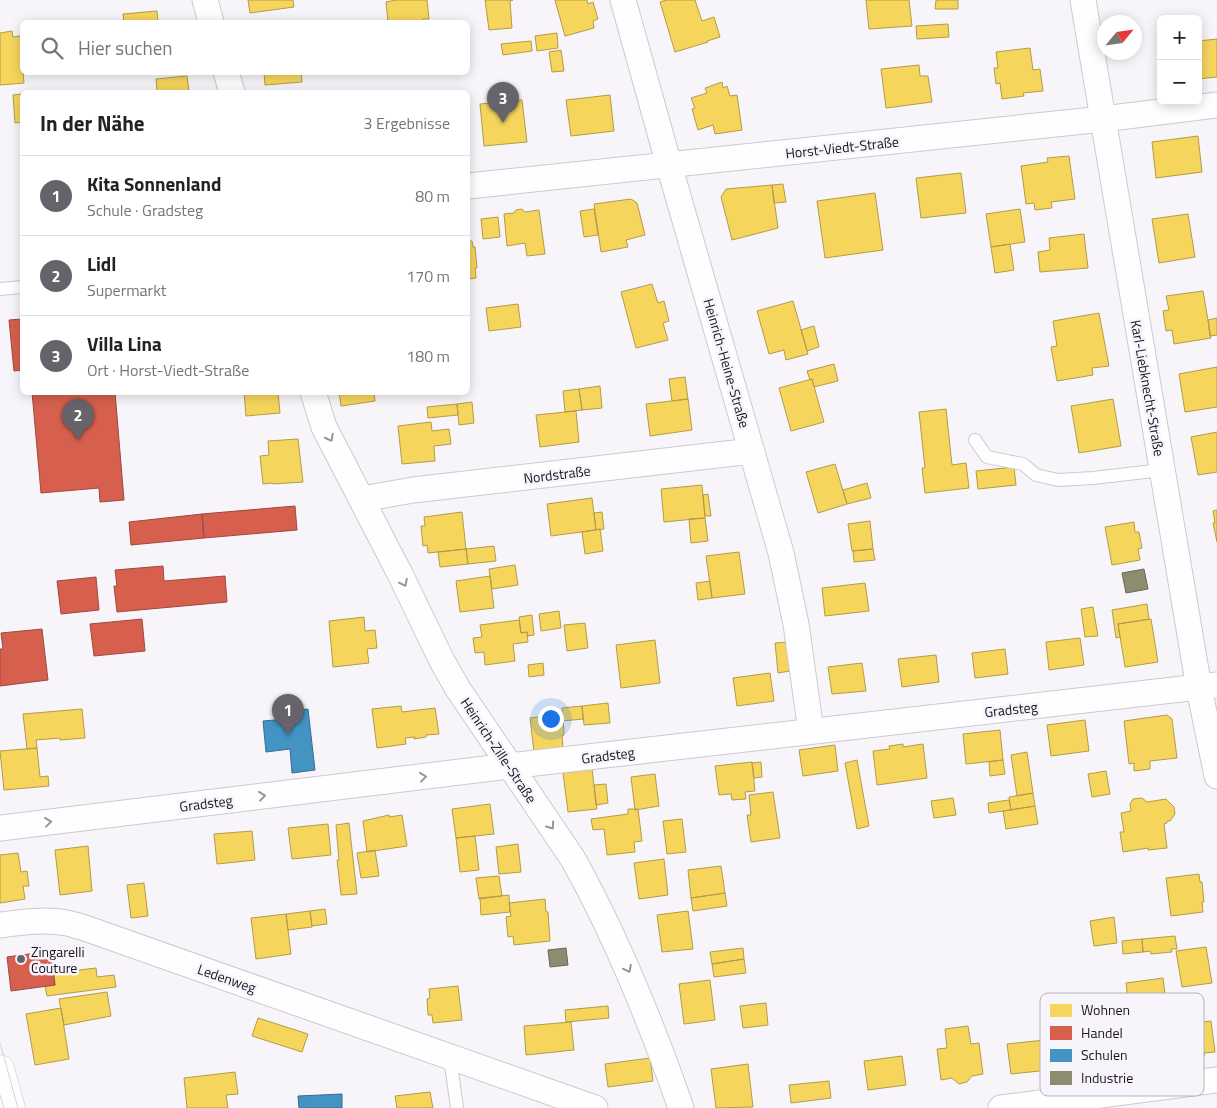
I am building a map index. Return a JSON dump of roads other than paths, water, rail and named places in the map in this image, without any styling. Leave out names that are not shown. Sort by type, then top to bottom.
[{"type":"main road","points":[[0,1069],[11,1108]]},
{"type":"street","points":[[205,0],[210,20]]},
{"type":"street","name":"Heinrich-Heine-Straße","points":[[623,0],[781,553],[796,624],[811,731]]},
{"type":"street","name":"Karl-Liebknecht-Straße","points":[[1083,0],[1162,470],[1208,686],[1217,776]]},
{"type":"street","points":[[227,75],[231,90]]},
{"type":"street","name":"Horst-Viedt-Straße","points":[[470,186],[1103,119],[1217,105]]},
{"type":"street","name":"Heinrich-Zille-Straße","points":[[314,395],[324,427],[401,576],[442,661],[458,689],[583,876],[633,980],[662,1052],[681,1108]]},
{"type":"street","name":"Nordstraße","points":[[362,499],[413,490],[752,451]]},
{"type":"street","name":"Gradsteg","points":[[0,828],[509,766],[1208,686]]},
{"type":"street","name":"Ledenweg","points":[[0,925],[25,922],[67,923],[596,1108]]},
{"type":"street","points":[[1204,1082],[1217,1080]]},
{"type":"street","points":[[1001,1108],[1094,1096]]},
{"type":"lane","points":[[0,289],[20,287]]},
{"type":"lane","points":[[975,440],[986,457],[1023,464],[1036,475],[1058,480],[1162,470]]},
{"type":"lane","points":[[450,1057],[457,1108]]},
{"type":"tram line","points":[[0,1043],[18,1108]]},
{"type":"tram line","points":[[0,1095],[4,1108]]},
{"type":"place","name":"Villa Lina","points":[[503,123]]},
{"type":"place","name":"Lidl","points":[[78,440]]},
{"type":"place","name":"Kita Sonnenland","points":[[288,735]]},
{"type":"place","name":"Zingarelli Couture","points":[[21,959]]}]
